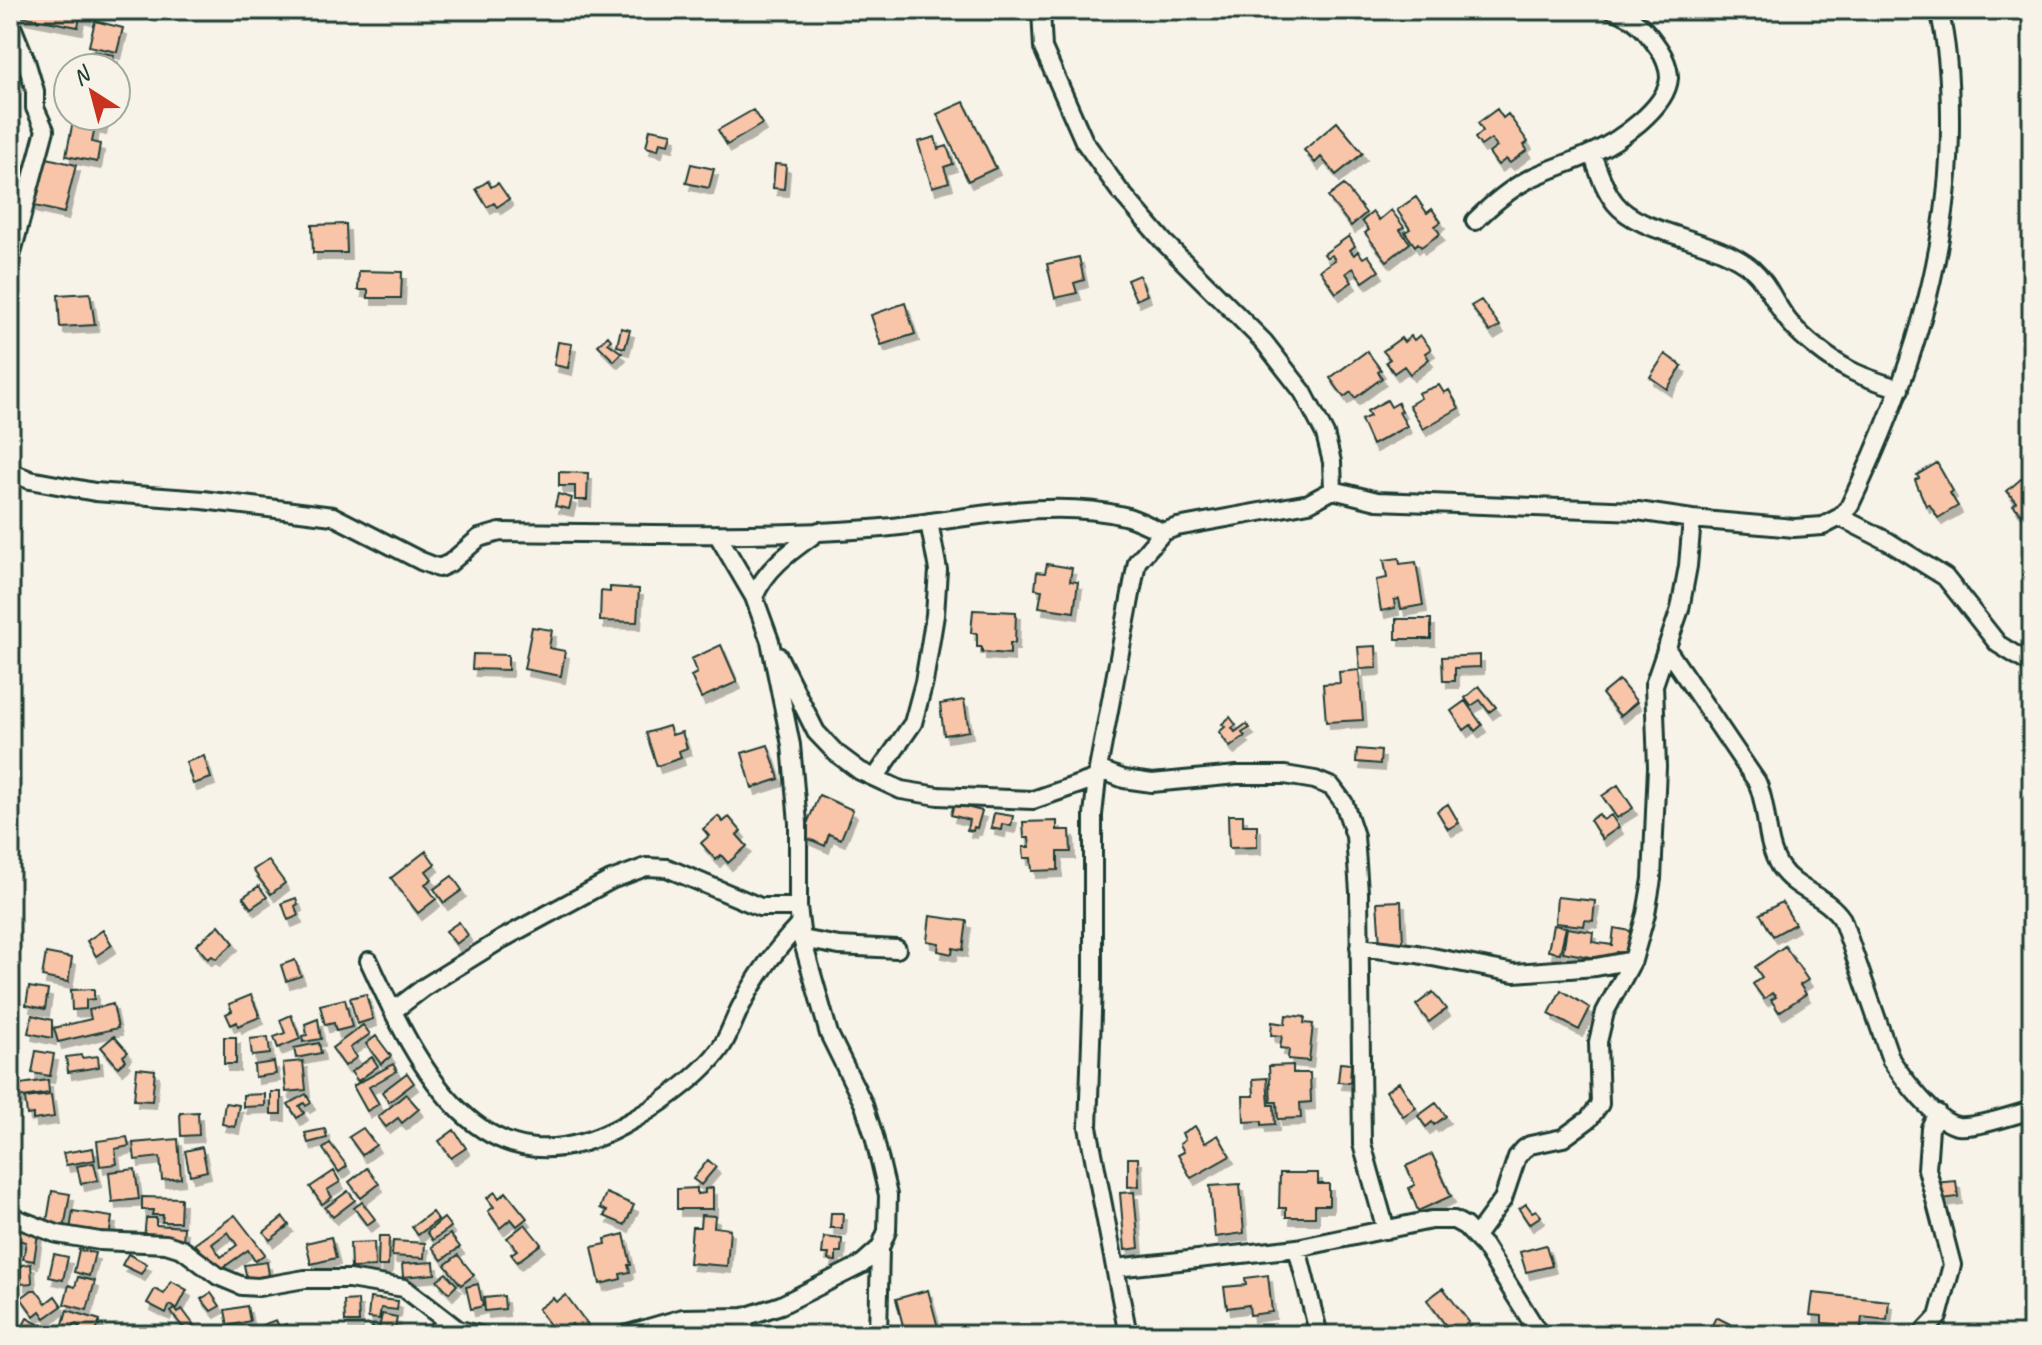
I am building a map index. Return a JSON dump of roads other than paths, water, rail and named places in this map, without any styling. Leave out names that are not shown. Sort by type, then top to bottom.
[{"type":"street","points":[[1041,10],[1043,48],[1084,141],[1146,222],[1264,342],[1303,392],[1325,434],[1332,462],[1333,490]]},
{"type":"street","points":[[1475,221],[1497,199],[1527,180],[1592,154],[1620,138],[1646,117],[1661,99],[1669,78],[1664,57],[1647,31],[1630,15],[1613,10]]},
{"type":"street","points":[[1128,1335],[1088,1127],[1093,984],[1093,815],[1097,774],[1137,562],[1163,532],[1309,503],[1333,490],[1377,501],[1638,511],[1692,519],[1808,528],[1823,526],[1840,517],[1849,507],[1860,484],[1900,389],[1927,305],[1939,251],[1950,168],[1950,90],[1939,10]]},
{"type":"street","points":[[10,260],[45,130],[35,108],[35,91],[13,29]]},
{"type":"street","points":[[1592,154],[1617,206],[1636,221],[1734,256],[1769,286],[1791,324],[1813,344],[1848,369],[1900,389]]},
{"type":"street","points":[[10,472],[30,480],[95,492],[203,500],[333,516],[439,568],[450,563],[479,538],[500,532],[717,534],[819,531],[871,529],[1019,511],[1086,510],[1126,516],[1163,532]]},
{"type":"street","points":[[1840,517],[1889,542],[1945,577],[1998,644],[2032,665]]},
{"type":"street","points":[[1476,1236],[1503,1199],[1517,1157],[1524,1149],[1563,1138],[1578,1128],[1600,1104],[1598,1042],[1605,1012],[1633,960],[1652,879],[1657,767],[1654,685],[1680,609],[1692,519]]},
{"type":"street","points":[[875,778],[913,723],[924,682],[935,615],[938,570],[929,522]]},
{"type":"street","points":[[754,597],[760,582],[772,567],[819,531]]},
{"type":"street","points":[[717,534],[754,597],[770,641],[816,732],[836,753],[875,778],[901,790],[938,796],[1033,800],[1097,774],[1152,783],[1237,775],[1285,775],[1315,780],[1332,787],[1344,803],[1355,836],[1362,1144],[1386,1230]]},
{"type":"street","points":[[770,641],[791,745],[798,823],[800,923],[829,1034],[864,1105],[888,1195],[887,1231],[880,1248],[878,1335]]},
{"type":"street","points":[[1666,648],[1757,782],[1764,797],[1766,822],[1778,864],[1795,883],[1828,902],[1842,919],[1891,1060],[1904,1080],[1949,1124],[1967,1126],[2032,1110]]},
{"type":"street","points":[[393,1011],[426,986],[502,939],[611,880],[646,867],[667,868],[800,923],[839,946],[897,949]]},
{"type":"street","points":[[369,961],[393,1011],[442,1091],[463,1115],[494,1137],[512,1144],[549,1150],[613,1131],[670,1096],[722,1045],[751,987],[775,951],[800,923]]},
{"type":"street","points":[[1359,947],[1417,954],[1514,973],[1596,967],[1633,960]]},
{"type":"street","points":[[1921,1335],[1938,1317],[1952,1265],[1927,1169],[1930,1128],[1937,1113]]},
{"type":"street","points":[[10,1216],[57,1234],[100,1241],[166,1244],[182,1249],[218,1276],[242,1286],[259,1287],[305,1279],[349,1279],[404,1288],[457,1329],[479,1335]]},
{"type":"street","points":[[1116,1268],[1297,1248],[1431,1220],[1454,1220],[1476,1236],[1540,1335]]},
{"type":"street","points":[[624,1335],[683,1318],[744,1317],[781,1305],[842,1276],[880,1248]]},
{"type":"street","points":[[1297,1248],[1319,1335]]},
{"type":"street","points":[[744,1317],[745,1335]]},
{"type":"street","points":[[435,1335],[446,1322]]}]
